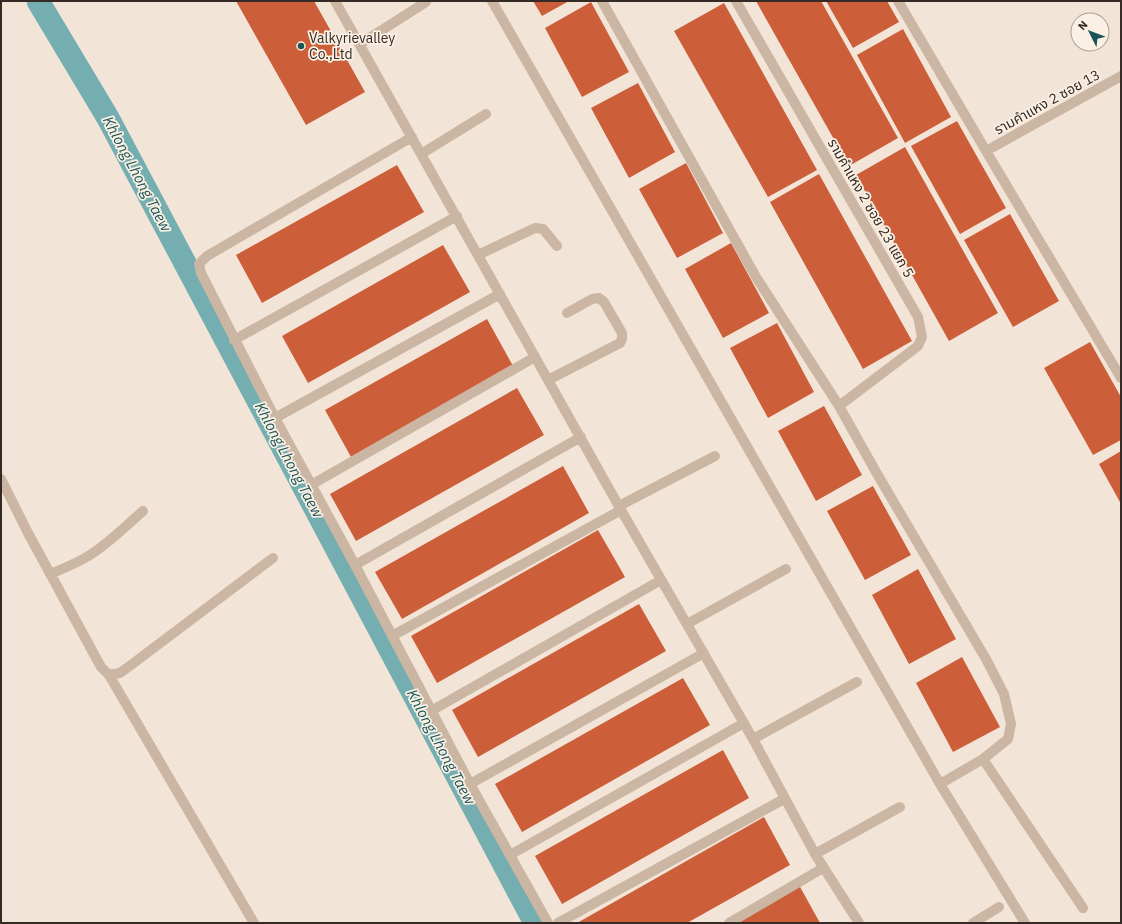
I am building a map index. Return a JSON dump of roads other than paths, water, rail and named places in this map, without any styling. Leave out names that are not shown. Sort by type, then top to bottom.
[{"type":"street","points":[[335,1],[620,508],[744,723],[815,854],[859,923]]},
{"type":"street","points":[[492,1],[940,784],[1026,923]]},
{"type":"street","points":[[602,1],[756,277],[840,406],[876,472],[982,652],[1004,694],[1012,724],[1008,739],[983,759],[940,784]]},
{"type":"street","name":"รามคำแหง 2 ซอย 23 แยก 5","points":[[736,1],[918,317],[922,337],[918,346],[840,406]]},
{"type":"street","points":[[898,1],[1121,378]]},
{"type":"street","points":[[360,44],[426,2]]},
{"type":"street","name":"รามคำแหง 2 ซอย 13","points":[[986,151],[1121,76]]},
{"type":"street","points":[[421,154],[486,114]]},
{"type":"street","points":[[412,137],[206,256],[199,264],[201,273],[234,340],[275,418],[470,784],[548,923]]},
{"type":"street","points":[[234,340],[457,216]]},
{"type":"street","points":[[478,255],[535,228],[543,229],[557,246]]},
{"type":"street","points":[[275,418],[500,294]]},
{"type":"street","points":[[548,380],[620,343],[622,339],[622,333],[604,302],[599,298],[592,299],[567,312]]},
{"type":"street","points":[[311,485],[535,357]]},
{"type":"street","points":[[354,565],[581,437]]},
{"type":"street","points":[[392,636],[715,456]]},
{"type":"street","points":[[1,479],[28,533],[101,667],[109,674],[254,923]]},
{"type":"street","points":[[50,574],[77,563],[92,554],[143,511]]},
{"type":"street","points":[[109,674],[120,672],[136,662],[273,558]]},
{"type":"street","points":[[687,624],[786,569]]},
{"type":"street","points":[[431,711],[661,580]]},
{"type":"street","points":[[470,784],[704,653]]},
{"type":"street","points":[[753,739],[857,682]]},
{"type":"street","points":[[510,855],[744,723]]},
{"type":"street","points":[[983,759],[1083,908]]},
{"type":"street","points":[[558,923],[784,799]]},
{"type":"street","points":[[815,854],[900,807]]},
{"type":"street","points":[[729,923],[823,868]]},
{"type":"street","points":[[973,923],[1000,907]]},
{"type":"waterway","name":"Khlong Lhong Taew","points":[[38,1],[108,118],[535,923]]},
{"type":"place","name":"Valkyrievalley Co.,Ltd","points":[[301,46]]}]
